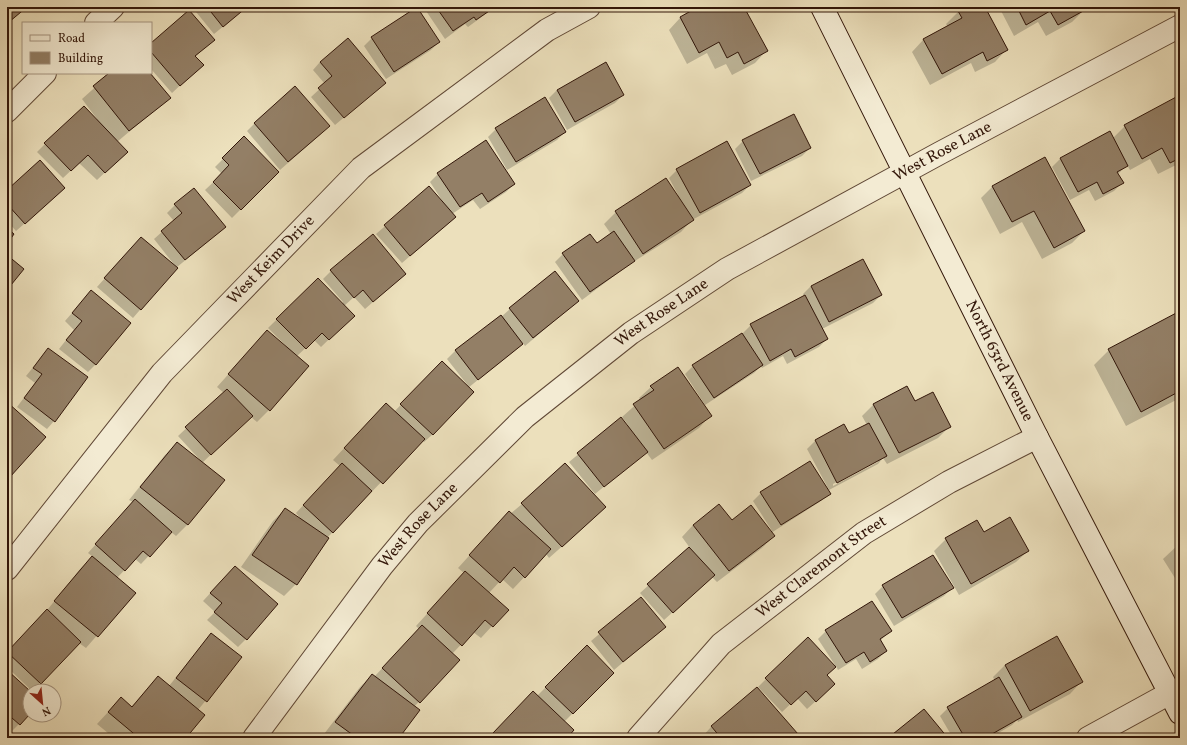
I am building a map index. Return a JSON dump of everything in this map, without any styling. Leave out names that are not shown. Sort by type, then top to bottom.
[{"type":"street","points":[[97,22],[113,7]]},
{"type":"street","name":"West Keim Drive","points":[[7,569],[162,373],[361,168],[547,30],[589,7]]},
{"type":"street","name":"North 63rd Avenue","points":[[822,7],[1037,437],[1180,713]]},
{"type":"street","name":"West Rose Lane","points":[[254,738],[382,566],[418,523],[525,417],[631,333],[726,269],[905,171],[1180,26]]},
{"type":"street","points":[[7,111],[44,74]]},
{"type":"street","name":"West Claremont Street","points":[[638,738],[721,644],[864,532],[949,482],[1037,437]]},
{"type":"street","points":[[1088,738],[1170,694]]},
{"type":"building","points":[[7,7],[27,7],[9,22],[7,20]]},
{"type":"building","points":[[207,7],[247,7],[223,27]]},
{"type":"building","points":[[417,7],[440,42],[394,72],[371,37]]},
{"type":"building","points":[[436,7],[495,7],[476,20],[474,17],[453,31]]},
{"type":"building","points":[[698,7],[744,7],[768,51],[744,64],[738,52],[727,58],[719,42],[699,53],[680,17]]},
{"type":"building","points":[[965,7],[985,7],[1008,50],[987,61],[983,52],[942,74],[923,39],[962,18],[958,11]]},
{"type":"building","points":[[1017,7],[1084,7],[1085,10],[1058,25],[1050,11],[1026,25]]},
{"type":"building","points":[[189,10],[215,40],[195,56],[204,65],[180,86],[152,53],[152,42]]},
{"type":"building","points":[[348,38],[386,83],[344,118],[318,88],[332,76],[320,62]]},
{"type":"building","points":[[606,62],[624,95],[575,122],[557,90]]},
{"type":"building","points":[[108,74],[151,74],[171,98],[129,131],[93,86]]},
{"type":"building","points":[[295,86],[330,126],[288,162],[254,123]]},
{"type":"building","points":[[1178,96],[1180,100],[1180,158],[1170,163],[1162,148],[1142,159],[1124,125]]},
{"type":"building","points":[[545,97],[566,132],[516,162],[495,128]]},
{"type":"building","points":[[84,106],[128,152],[105,173],[88,155],[71,171],[44,143]]},
{"type":"building","points":[[794,114],[811,148],[760,174],[742,140]]},
{"type":"building","points":[[1110,131],[1128,166],[1117,172],[1124,183],[1103,194],[1097,182],[1078,192],[1060,158]]},
{"type":"building","points":[[244,136],[279,172],[241,210],[213,182],[229,165],[222,158]]},
{"type":"building","points":[[486,140],[515,184],[488,202],[482,193],[460,207],[437,173]]},
{"type":"building","points":[[727,141],[751,185],[700,213],[676,169]]},
{"type":"building","points":[[1045,157],[1085,231],[1054,248],[1034,211],[1012,222],[992,186]]},
{"type":"building","points":[[40,160],[65,188],[25,224],[7,204],[7,190]]},
{"type":"building","points":[[666,178],[694,220],[643,254],[615,211]]},
{"type":"building","points":[[429,186],[456,217],[410,256],[384,225]]},
{"type":"building","points":[[194,188],[226,227],[185,260],[161,231],[182,213],[174,204]]},
{"type":"building","points":[[7,228],[14,234],[7,244]]},
{"type":"building","points":[[614,231],[635,261],[590,292],[562,253],[590,234],[597,243]]},
{"type":"building","points":[[373,234],[406,274],[373,302],[363,290],[354,298],[330,270]]},
{"type":"building","points":[[141,237],[178,268],[141,310],[104,278]]},
{"type":"building","points":[[7,255],[24,269],[11,285],[7,282]]},
{"type":"building","points":[[863,259],[882,295],[829,322],[811,286]]},
{"type":"building","points":[[555,271],[579,301],[533,338],[509,308]]},
{"type":"building","points":[[318,278],[355,316],[329,340],[322,333],[306,349],[276,319]]},
{"type":"building","points":[[91,290],[131,323],[96,365],[66,340],[82,321],[72,313]]},
{"type":"building","points":[[805,295],[828,339],[795,357],[791,349],[770,361],[750,324]]},
{"type":"building","points":[[1180,311],[1180,391],[1141,412],[1108,349]]},
{"type":"building","points":[[501,315],[523,344],[478,380],[455,350]]},
{"type":"building","points":[[267,330],[309,366],[270,411],[228,374]]},
{"type":"building","points":[[742,333],[763,365],[714,398],[692,365]]},
{"type":"building","points":[[48,348],[88,377],[55,422],[24,398],[42,374],[33,368]]},
{"type":"building","points":[[442,361],[474,392],[433,435],[400,404]]},
{"type":"building","points":[[678,367],[712,416],[664,449],[633,404],[654,390],[650,386]]},
{"type":"building","points":[[907,386],[915,401],[933,392],[951,427],[899,453],[873,404]]},
{"type":"building","points":[[227,389],[253,416],[211,455],[185,427]]},
{"type":"building","points":[[7,402],[46,437],[10,477],[7,474]]},
{"type":"building","points":[[386,403],[425,439],[383,484],[344,448]]},
{"type":"building","points":[[621,417],[648,452],[604,487],[577,453]]},
{"type":"building","points":[[869,423],[887,456],[837,483],[815,440],[844,424],[849,433]]},
{"type":"building","points":[[177,442],[225,480],[188,525],[140,487]]},
{"type":"building","points":[[810,461],[831,494],[781,525],[760,492]]},
{"type":"building","points":[[342,463],[372,491],[333,533],[303,505]]},
{"type":"building","points":[[565,463],[606,507],[562,547],[521,503]]},
{"type":"building","points":[[135,499],[172,532],[150,557],[143,551],[125,571],[95,544]]},
{"type":"building","points":[[719,504],[732,520],[751,505],[775,536],[729,571],[693,525]]},
{"type":"building","points":[[285,508],[329,538],[297,585],[252,555]]},
{"type":"building","points":[[509,511],[551,549],[525,578],[514,567],[500,583],[469,555]]},
{"type":"building","points":[[1010,517],[1029,551],[971,584],[945,538],[977,520],[984,532]]},
{"type":"building","points":[[689,547],[715,575],[673,613],[647,584]]},
{"type":"building","points":[[933,555],[954,588],[902,618],[882,585]]},
{"type":"building","points":[[92,556],[136,593],[98,637],[54,601]]},
{"type":"building","points":[[235,566],[278,604],[247,640],[214,612],[222,603],[210,593]]},
{"type":"building","points":[[465,571],[509,610],[493,627],[485,620],[462,646],[427,613]]},
{"type":"building","points":[[641,597],[666,627],[623,662],[598,632]]},
{"type":"building","points":[[872,601],[892,631],[880,639],[887,651],[870,662],[864,652],[846,663],[825,630]]},
{"type":"building","points":[[47,609],[81,642],[42,683],[40,683],[7,652]]},
{"type":"building","points":[[422,625],[460,660],[420,703],[382,668]]},
{"type":"building","points":[[211,633],[242,657],[207,702],[176,678]]},
{"type":"building","points":[[1057,636],[1083,682],[1030,711],[1005,665]]},
{"type":"building","points":[[808,637],[836,667],[827,675],[835,684],[816,702],[806,691],[791,705],[765,678]]},
{"type":"building","points":[[587,645],[614,673],[573,714],[545,687]]},
{"type":"building","points":[[7,670],[22,684],[22,723],[20,725],[12,718],[7,723]]},
{"type":"building","points":[[372,674],[420,710],[399,738],[357,738],[335,722]]},
{"type":"building","points":[[158,676],[205,715],[186,738],[139,738],[108,712],[121,697],[132,707]]},
{"type":"building","points":[[999,677],[1022,717],[985,738],[965,738],[947,707]]},
{"type":"building","points":[[757,687],[798,734],[794,738],[721,738],[711,726]]},
{"type":"building","points":[[533,691],[574,730],[567,738],[499,738],[493,733]]},
{"type":"building","points":[[924,709],[948,738],[888,738]]}]
